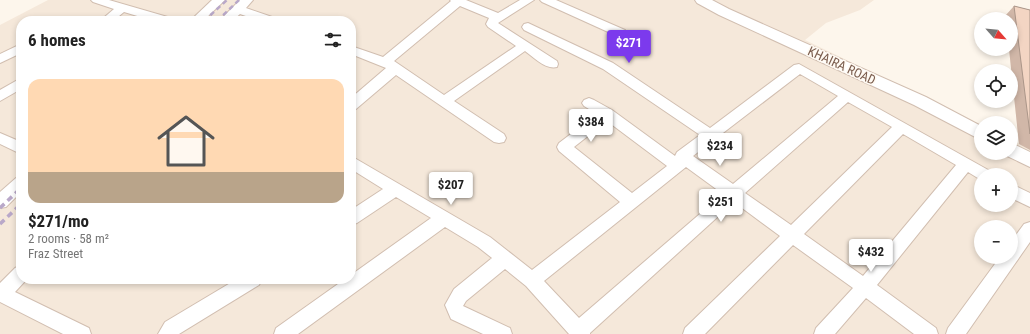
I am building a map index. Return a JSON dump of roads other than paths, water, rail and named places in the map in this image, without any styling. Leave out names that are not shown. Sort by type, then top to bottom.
[{"type":"street","points":[[97,0],[150,16]]},
{"type":"street","points":[[201,16],[219,0]]},
{"type":"street","points":[[230,16],[247,0]]},
{"type":"street","points":[[356,101],[390,65],[458,0],[500,18]]},
{"type":"street","points":[[528,0],[500,18],[494,20],[492,24],[552,64]]},
{"type":"street","points":[[546,0],[621,33]]},
{"type":"street","name":"KHAIRA ROAD","points":[[702,0],[724,12],[920,101],[974,130]]},
{"type":"street","points":[[112,16],[122,8]]},
{"type":"street","points":[[238,9],[258,16]]},
{"type":"street","points":[[528,27],[608,66],[710,135]]},
{"type":"street","points":[[444,101],[524,46]]},
{"type":"street","points":[[0,58],[16,50]]},
{"type":"street","points":[[356,52],[390,65],[499,138]]},
{"type":"street","points":[[682,162],[682,156],[804,63],[848,96],[974,169]]},
{"type":"street","points":[[0,96],[16,86]]},
{"type":"street","points":[[356,165],[484,242],[532,280],[580,332],[734,193],[848,96]]},
{"type":"street","points":[[589,103],[734,193],[929,334]]},
{"type":"street","points":[[607,114],[564,147],[632,202]]},
{"type":"street","points":[[692,334],[901,127]]},
{"type":"street","points":[[0,138],[16,146]]},
{"type":"street","points":[[1018,154],[1030,160]]},
{"type":"street","points":[[532,280],[682,162]]},
{"type":"street","points":[[823,334],[865,287],[966,164]]},
{"type":"street","points":[[0,202],[16,187]]},
{"type":"street","points":[[356,215],[395,188]]},
{"type":"street","points":[[1018,194],[1030,201]]},
{"type":"street","points":[[356,281],[444,218]]},
{"type":"street","points":[[1018,246],[1030,229]]},
{"type":"street","points":[[503,334],[457,313],[454,305],[460,295],[504,259]]},
{"type":"street","points":[[955,334],[1005,264]]},
{"type":"street","points":[[11,279],[1,294],[82,334]]},
{"type":"street","points":[[167,334],[172,328],[245,284]]},
{"type":"street","points":[[283,334],[352,284]]},
{"type":"railway","points":[[209,16],[227,0]]},
{"type":"railway","points":[[222,16],[239,0]]},
{"type":"railway","points":[[0,208],[16,193]]},
{"type":"railway","points":[[0,224],[16,209]]}]
